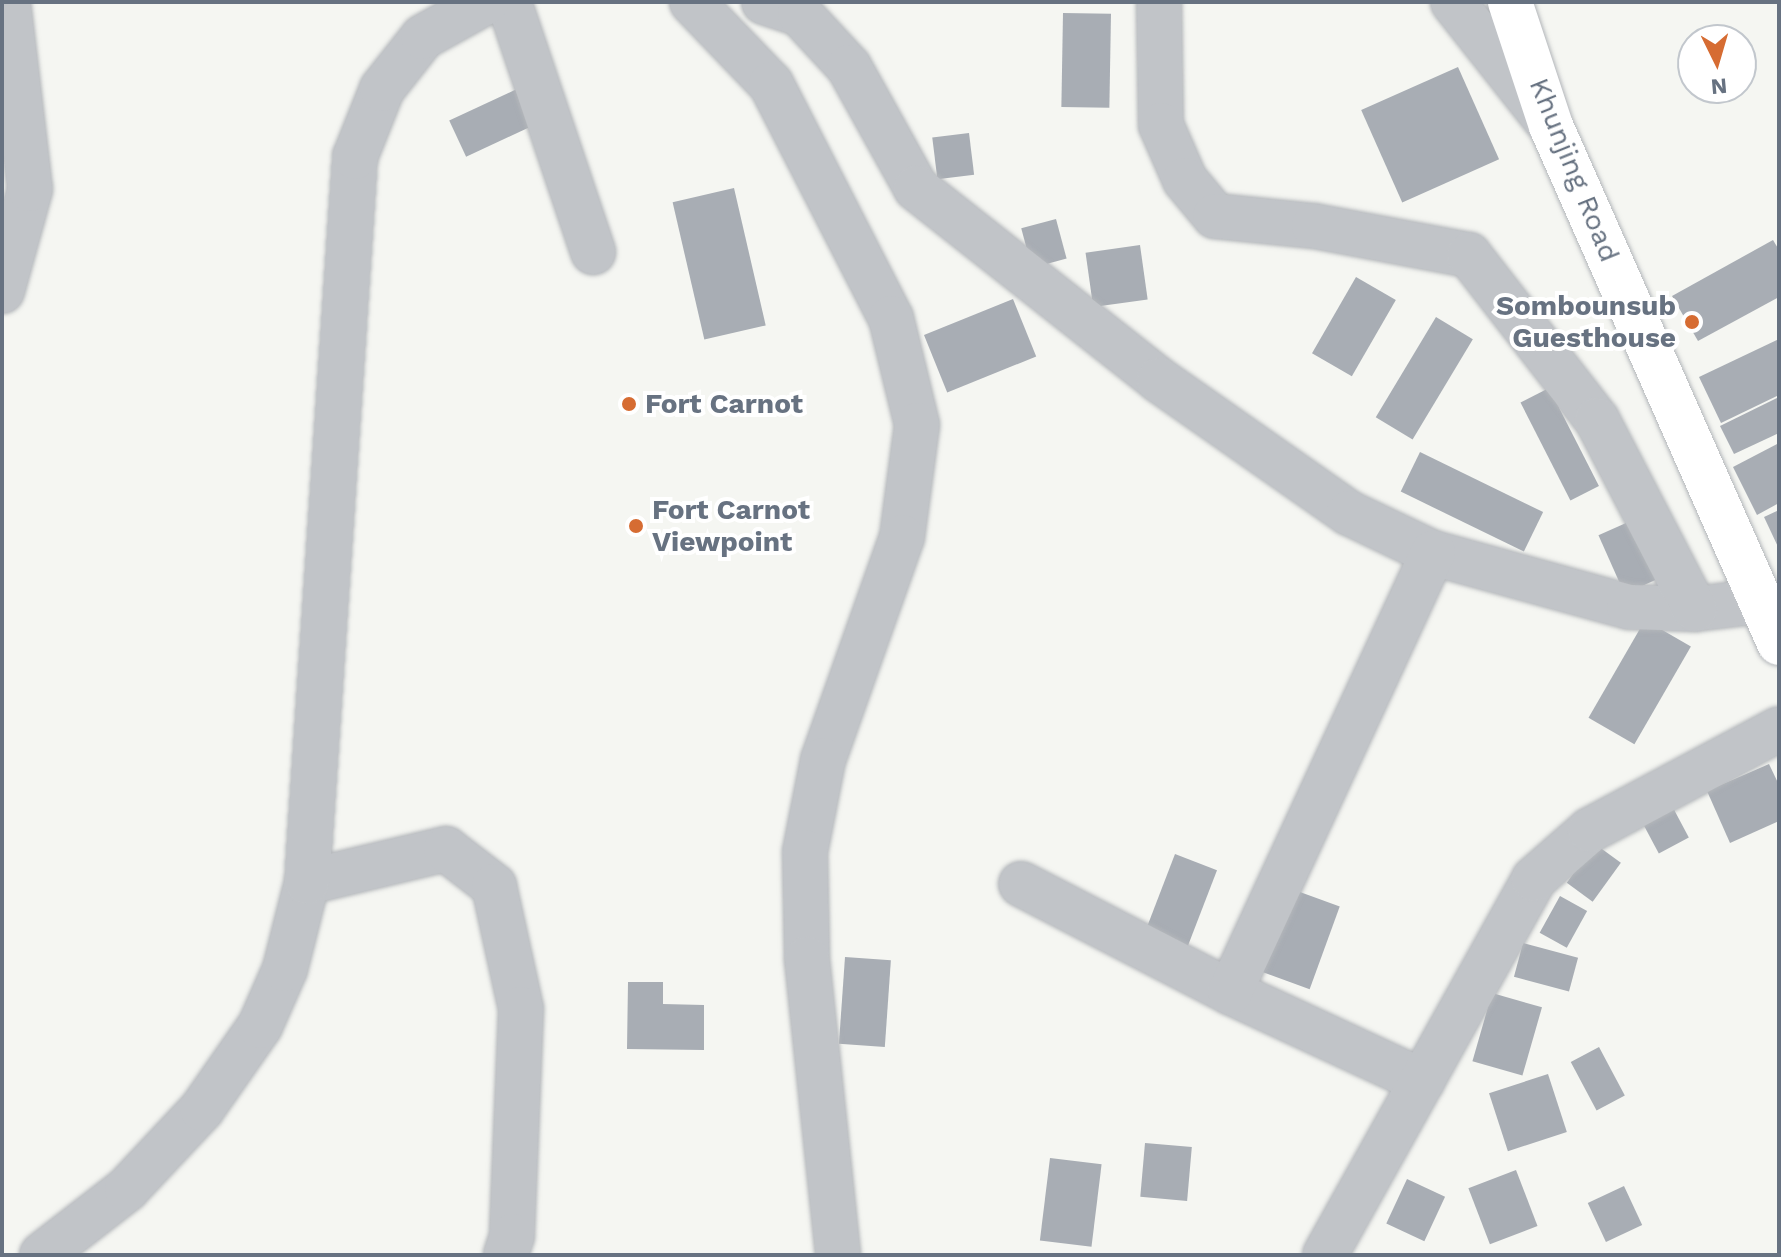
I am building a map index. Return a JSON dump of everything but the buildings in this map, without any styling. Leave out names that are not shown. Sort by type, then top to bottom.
[{"type":"main road","name":"Khunjing Road","points":[[1510,2],[1551,126],[1779,643]]},
{"type":"street","points":[[2,291],[30,189],[8,2]]},
{"type":"street","points":[[42,1255],[127,1189],[210,1097],[260,1026],[285,969],[307,882],[355,157],[382,89],[423,37],[486,2]]},
{"type":"street","points":[[509,2],[593,252]]},
{"type":"street","points":[[692,2],[771,84],[891,318],[917,425],[902,537],[823,760],[805,852],[807,959],[838,1255]]},
{"type":"street","points":[[764,2],[800,14],[849,67],[916,188],[1172,389],[1349,513],[1433,553],[1629,607],[1695,609],[1760,601]]},
{"type":"street","points":[[1159,2],[1161,125],[1185,180],[1215,216],[1314,226],[1469,255],[1597,420],[1695,609]]},
{"type":"street","points":[[1453,2],[1551,126]]},
{"type":"street","points":[[1230,992],[1433,553]]},
{"type":"street","points":[[1325,1255],[1534,879],[1602,823],[1779,729]]},
{"type":"street","points":[[307,882],[446,849],[494,886],[521,1009],[512,1236],[506,1255]]},
{"type":"street","points":[[1021,884],[1230,992],[1422,1081]]},
{"type":"place","name":"Sombounsub Guesthouse","points":[[1692,322]]},
{"type":"place","name":"Fort Carnot","points":[[629,404]]},
{"type":"place","name":"Fort Carnot Viewpoint","points":[[636,526]]}]
